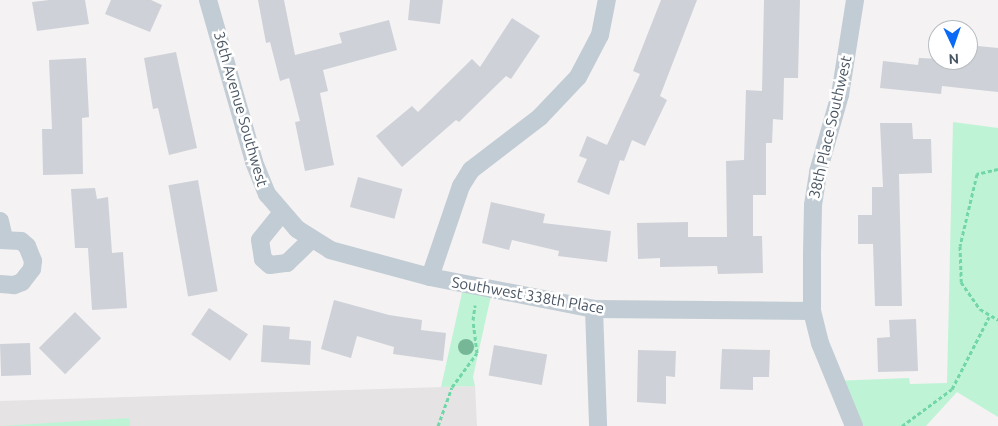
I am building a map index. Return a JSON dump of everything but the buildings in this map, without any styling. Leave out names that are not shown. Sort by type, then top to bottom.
[{"type":"street","name":"36th Avenue Southwest","points":[[208,0],[254,162],[267,194],[281,214],[297,230]]},
{"type":"street","points":[[430,277],[461,186],[471,170],[540,117],[578,77],[600,35],[607,0]]},
{"type":"street","name":"38th Place Southwest","points":[[854,426],[831,373],[812,311],[813,205],[840,95],[859,0]]},
{"type":"street","points":[[281,214],[260,240],[259,250],[266,262],[277,265],[287,263],[311,240]]},
{"type":"street","name":"Southwest 338th Place","points":[[297,230],[330,250],[430,277],[594,309],[812,311]]},
{"type":"street","points":[[0,284],[14,285],[22,282],[32,269],[33,261],[27,246],[1,233]]},
{"type":"street","points":[[594,309],[598,426]]},
{"type":"path","points":[[998,169],[977,174],[960,246],[961,282],[980,309],[990,317],[998,320]]},
{"type":"path","points":[[438,426],[452,387],[477,353],[472,320],[480,288]]},
{"type":"path","points":[[902,426],[952,389],[990,317]]},
{"type":"shaded area","points":[[475,386],[477,426],[0,426],[0,401]]},
{"type":"green space","points":[[953,122],[998,128],[998,417],[957,392],[926,426],[854,426],[833,381],[909,378],[910,384],[947,383]]},
{"type":"green space","points":[[464,284],[492,291],[473,377],[475,386],[441,387]]},
{"type":"green space","points":[[129,418],[130,426],[0,426]]}]
